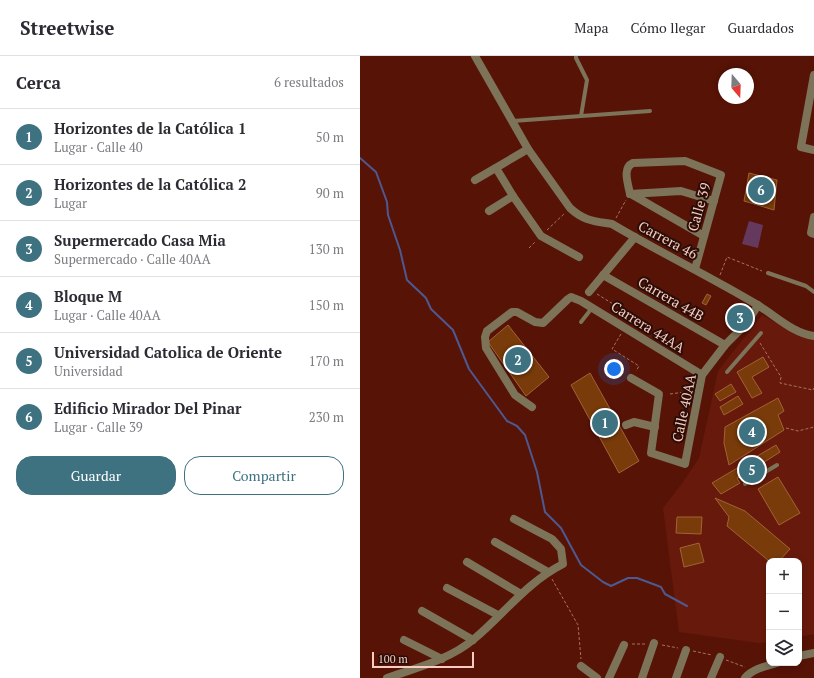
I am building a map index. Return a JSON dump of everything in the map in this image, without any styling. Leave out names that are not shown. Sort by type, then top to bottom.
[{"type":"street","name":"Carrera 46","points":[[475,56],[528,149],[570,208],[578,215],[586,219],[612,224],[758,305],[785,324],[807,335],[814,336]]},
{"type":"street","points":[[814,75],[801,147],[814,150]]},
{"type":"street","points":[[475,180],[528,149]]},
{"type":"street","name":"Calle 39","points":[[630,194],[626,169],[628,165],[633,163],[685,161],[721,175],[695,269]]},
{"type":"street","points":[[496,168],[513,196],[542,236],[579,258]]},
{"type":"street","points":[[630,194],[681,191],[714,201]]},
{"type":"street","points":[[630,194],[704,236]]},
{"type":"street","points":[[489,211],[513,196]]},
{"type":"street","points":[[812,233],[814,217]]},
{"type":"street","points":[[590,291],[634,237]]},
{"type":"street","name":"Carrera 44B","points":[[604,275],[725,345]]},
{"type":"street","name":"Carrera 44AA","points":[[532,407],[515,395],[486,348],[485,337],[487,331],[512,312],[517,312],[534,322],[543,323],[568,299],[574,298],[582,301],[702,375]]},
{"type":"street","name":"Calle 40AA","points":[[655,427],[651,453],[685,464],[702,375],[725,345],[746,323],[758,305]]},
{"type":"street","points":[[626,425],[634,422],[655,427],[659,394],[631,378]]},
{"type":"street","points":[[387,678],[442,659],[473,640],[520,594],[548,572],[563,564],[562,549],[552,539],[514,519]]},
{"type":"street","points":[[495,542],[548,572]]},
{"type":"street","points":[[467,562],[520,594]]},
{"type":"street","points":[[447,588],[498,615]]},
{"type":"street","points":[[422,611],[473,640]]},
{"type":"street","points":[[404,640],[442,659]]},
{"type":"street","points":[[642,678],[654,643]]},
{"type":"street","points":[[609,678],[624,645]]},
{"type":"street","points":[[676,678],[686,650]]},
{"type":"street","points":[[802,655],[814,653]]},
{"type":"street","points":[[711,678],[720,657]]},
{"type":"street","points":[[581,666],[597,678]]},
{"type":"street","points":[[746,676],[768,666]]},
{"type":"lane","points":[[576,56],[587,80],[581,116]]},
{"type":"lane","points":[[512,121],[650,111]]},
{"type":"lane","points":[[768,273],[806,286],[814,292]]},
{"type":"lane","points":[[581,322],[592,307]]},
{"type":"lane","points":[[727,372],[761,333]]},
{"type":"lane","points":[[745,484],[778,465]]},
{"type":"path","points":[[612,224],[630,194]]},
{"type":"path","points":[[529,248],[570,208]]},
{"type":"path","points":[[718,282],[727,257],[768,273]]},
{"type":"path","points":[[590,291],[613,304],[611,306]]},
{"type":"path","points":[[625,328],[612,348],[639,366],[631,378]]},
{"type":"path","points":[[757,337],[781,377],[780,383],[813,389],[814,393]]},
{"type":"path","points":[[670,394],[685,392],[698,396]]},
{"type":"path","points":[[786,428],[798,431],[814,427]]},
{"type":"path","points":[[548,572],[578,625],[581,666]]},
{"type":"shaded area","points":[[749,221],[763,225],[758,248],[742,244]]},
{"type":"shaded area","points":[[762,315],[798,335],[814,339],[814,634],[802,636],[802,558],[766,558],[766,642],[759,643],[679,632],[663,508],[699,458],[718,371]]},
{"type":"building","points":[[749,173],[777,180],[774,210],[744,201]]},
{"type":"building","points":[[707,294],[711,296],[706,305],[702,303]]},
{"type":"building","points":[[508,325],[549,377],[526,396],[488,342]]},
{"type":"building","points":[[763,357],[769,367],[752,377],[762,393],[752,398],[737,372]]},
{"type":"building","points":[[590,373],[639,461],[619,473],[571,385]]},
{"type":"building","points":[[731,384],[736,392],[720,401],[715,394]]},
{"type":"building","points":[[738,396],[743,404],[724,415],[720,407]]},
{"type":"building","points":[[778,398],[784,411],[778,415],[784,430],[729,465],[724,443],[725,427]]},
{"type":"building","points":[[776,445],[780,452],[739,478],[738,477],[737,478],[740,483],[721,494],[712,483]]},
{"type":"building","points":[[778,477],[800,513],[779,525],[758,489]]},
{"type":"building","points":[[715,498],[745,511],[790,549],[782,558],[766,558],[727,526],[729,517]]},
{"type":"building","points":[[677,517],[702,517],[701,534],[676,533]]},
{"type":"building","points":[[699,543],[704,562],[684,567],[680,548]]},
{"type":"waterway","points":[[360,158],[376,172],[387,202],[388,215],[400,250],[407,280],[426,298],[431,309],[453,330],[469,369],[507,421],[517,426],[525,435],[537,472],[545,512],[561,528],[581,565],[603,582],[611,586],[628,578],[637,578],[661,587],[665,594],[687,606]]},
{"type":"place","name":"Edificio Mirador Del Pinar","points":[[761,190]]},
{"type":"place","name":"Supermercado Casa Mia","points":[[740,318]]},
{"type":"place","name":"Horizontes de la Católica 2","points":[[518,360]]},
{"type":"place","name":"Horizontes de la Católica 1","points":[[605,423]]},
{"type":"place","name":"Bloque M","points":[[752,432]]},
{"type":"place","name":"Universidad Catolica de Oriente","points":[[752,470]]}]
